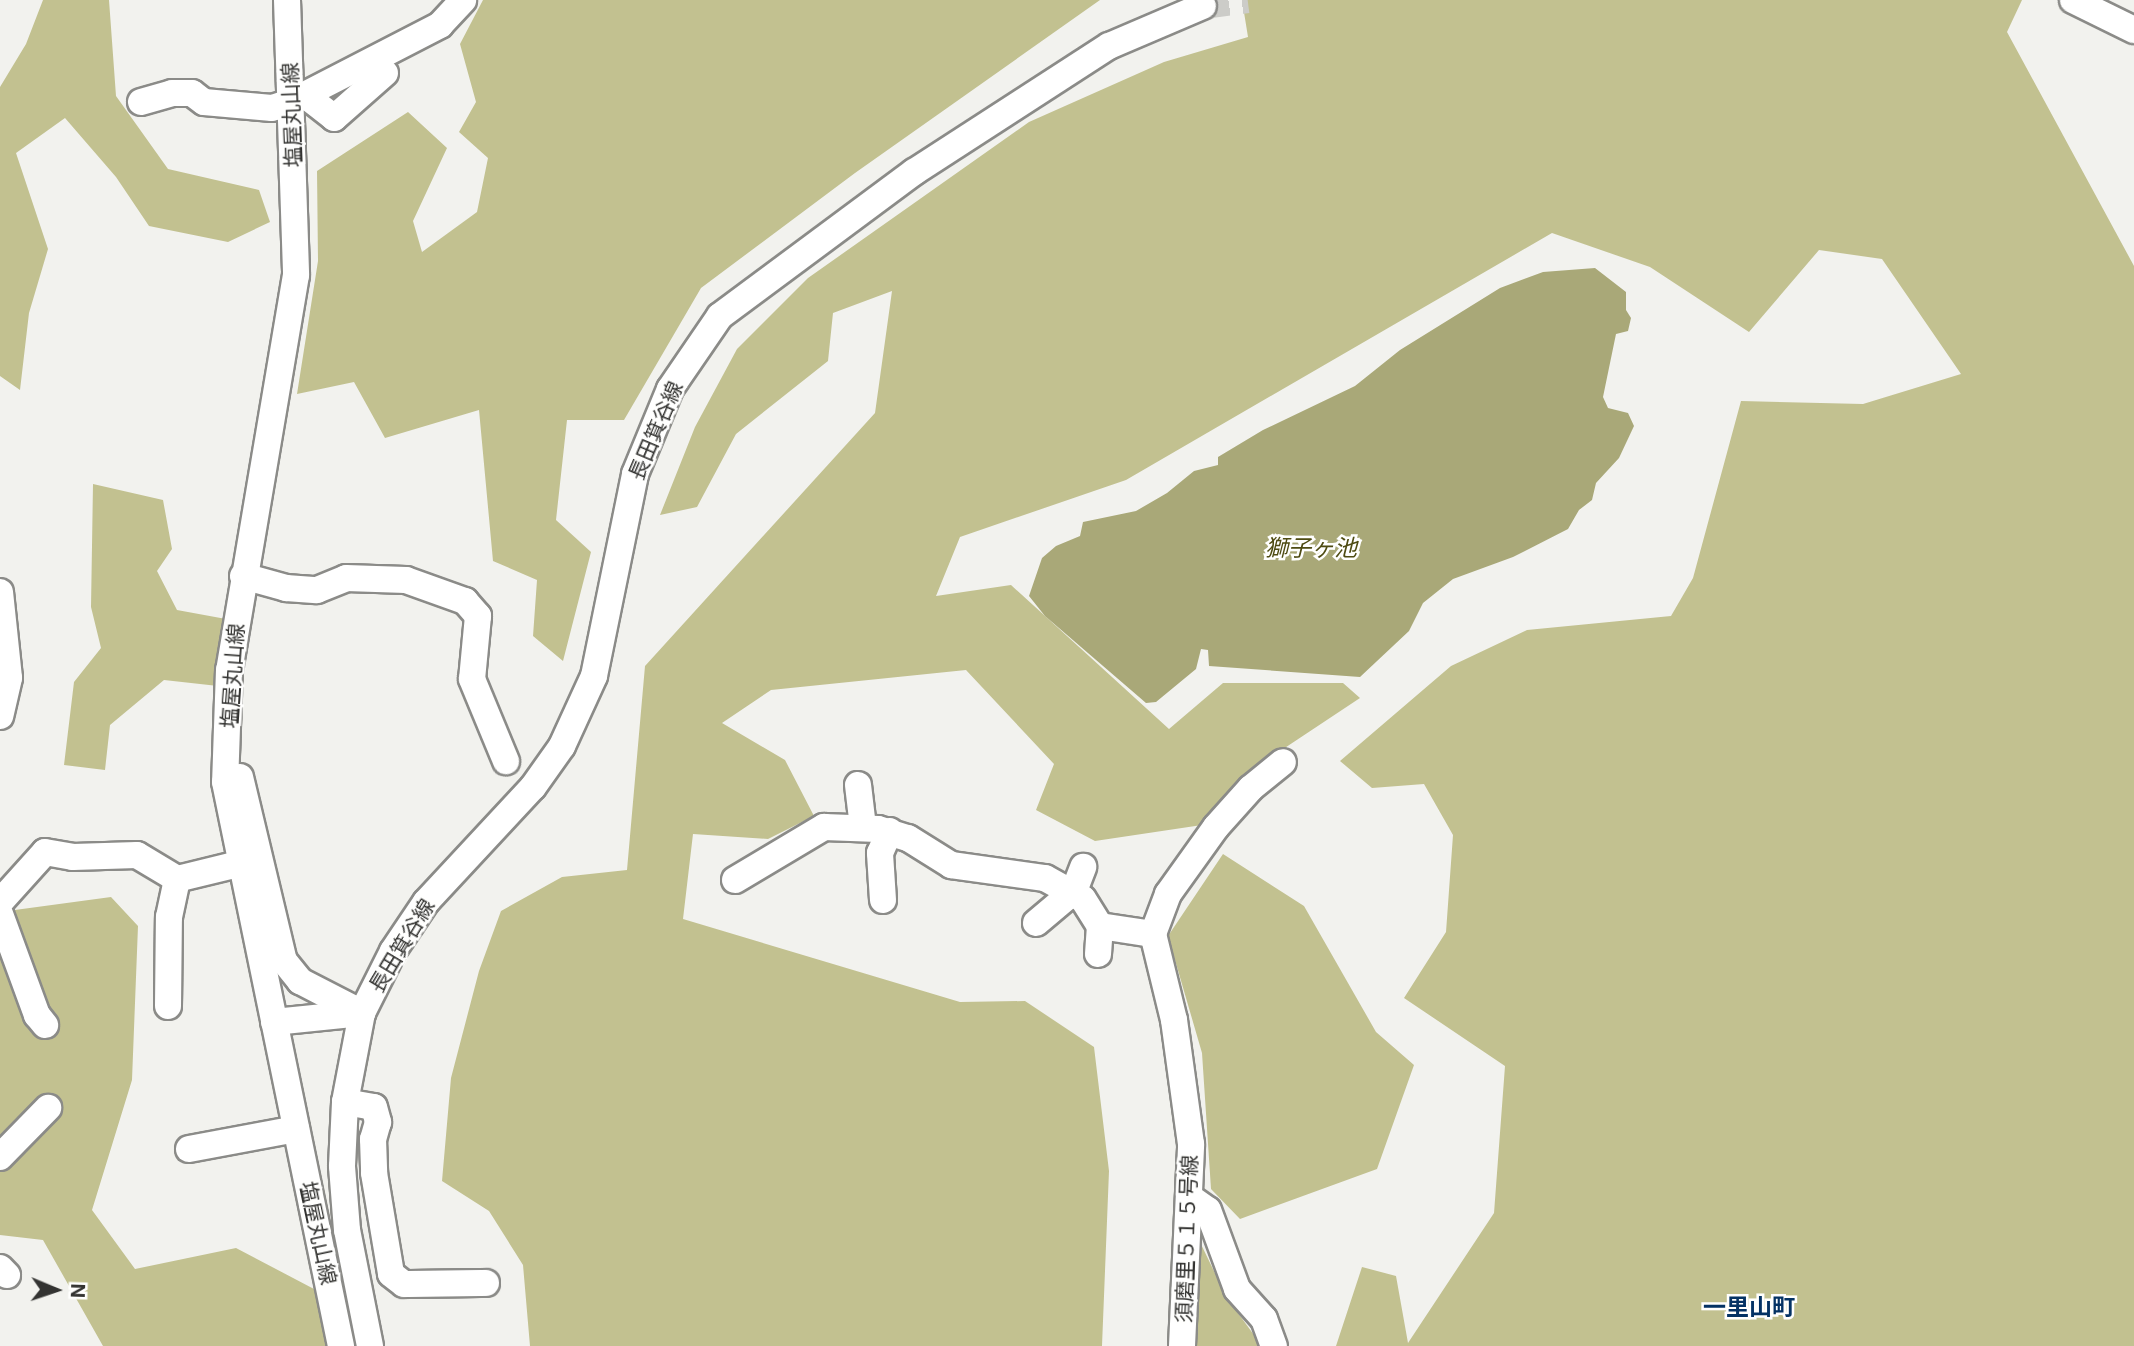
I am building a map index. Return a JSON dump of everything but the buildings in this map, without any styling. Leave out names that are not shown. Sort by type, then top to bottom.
[{"type":"street","name":"塩屋丸山線","points":[[287,0],[298,99],[296,275],[229,670],[225,782],[341,1346]]},
{"type":"street","points":[[141,102],[172,93],[192,93],[204,102],[272,108],[298,99],[440,25],[463,0]]},
{"type":"street","points":[[2073,0],[2134,30]]},
{"type":"street","name":"長田箕谷線","points":[[370,1346],[344,1204],[345,1102],[362,1013],[388,961],[426,902],[533,787],[562,746],[594,676],[635,474],[670,389],[720,316],[914,172],[1109,46],[1203,6]]},
{"type":"street","points":[[298,99],[334,118],[386,73]]},
{"type":"street","points":[[243,576],[286,588],[317,590],[346,578],[406,580],[465,601],[478,616],[472,679],[506,761]]},
{"type":"street","points":[[0,592],[9,678],[0,716]]},
{"type":"street","name":"長田箕谷線","points":[[228,737],[253,821],[284,961],[300,981],[362,1013]]},
{"type":"street","points":[[1100,926],[1153,934],[1168,894],[1216,827],[1251,788],[1283,762]]},
{"type":"street","points":[[858,785],[863,827]]},
{"type":"street","points":[[736,880],[797,846],[824,819],[890,831],[951,865],[1078,879]]},
{"type":"street","points":[[883,900],[880,853],[890,831]]},
{"type":"street","points":[[0,902],[45,852],[74,857],[137,855],[177,879],[242,863]]},
{"type":"street","points":[[168,1006],[169,917],[177,879]]},
{"type":"street","points":[[1036,923],[1078,879]]},
{"type":"street","points":[[1078,879],[1100,926],[1098,954]]},
{"type":"street","points":[[0,915],[37,1015],[45,1025]]},
{"type":"street","name":"須磨里５１５号線","points":[[1153,934],[1174,1020],[1191,1144],[1192,1199],[1182,1346]]},
{"type":"street","points":[[274,1022],[362,1013]]},
{"type":"street","points":[[345,1102],[374,1107],[378,1122],[373,1139],[374,1173],[391,1274],[404,1284],[485,1283]]},
{"type":"street","points":[[0,1157],[36,1136],[48,1108]]},
{"type":"street","points":[[188,1149],[296,1129]]},
{"type":"street","points":[[1192,1199],[1208,1210],[1237,1289],[1264,1318],[1275,1346]]},
{"type":"shaded area","points":[[43,0],[109,0],[116,96],[168,169],[259,190],[270,222],[228,242],[149,226],[116,177],[65,118],[16,153],[48,249],[29,313],[20,390],[0,376],[0,87],[26,44]]},
{"type":"shaded area","points":[[483,0],[1100,0],[855,173],[701,288],[624,420],[567,420],[556,520],[591,552],[563,661],[533,636],[537,580],[493,561],[479,410],[385,438],[354,382],[297,394],[318,261],[317,171],[408,112],[447,148],[413,221],[422,252],[477,212],[488,158],[459,132],[476,102],[460,44]]},
{"type":"shaded area","points":[[1242,0],[2022,0],[2007,32],[2134,266],[2134,1346],[1336,1346],[1362,1267],[1396,1276],[1408,1343],[1494,1213],[1505,1066],[1404,998],[1446,932],[1453,835],[1424,784],[1372,788],[1340,761],[1451,666],[1527,630],[1671,616],[1693,578],[1741,401],[1863,404],[1961,374],[1882,259],[1819,250],[1749,332],[1650,267],[1552,233],[1126,480],[960,537],[936,596],[1011,585],[1169,729],[1223,683],[1343,683],[1360,698],[1262,763],[1202,825],[1095,841],[1036,810],[1054,764],[966,670],[771,690],[722,723],[785,760],[814,816],[768,839],[693,834],[683,919],[960,1002],[1025,1001],[1094,1047],[1109,1171],[1102,1346],[530,1346],[523,1265],[489,1211],[442,1181],[451,1078],[479,971],[501,911],[562,877],[627,870],[645,666],[875,413],[892,291],[833,313],[828,361],[736,434],[697,507],[660,515],[695,427],[737,349],[808,278],[1029,122],[1164,62],[1248,37]]},
{"type":"shaded area","points":[[93,484],[163,500],[172,549],[157,571],[177,610],[226,619],[218,686],[164,680],[110,725],[105,770],[64,765],[74,682],[101,648],[91,607]]},
{"type":"shaded area","points":[[1223,854],[1304,906],[1376,1032],[1414,1065],[1377,1169],[1240,1219],[1211,1189],[1202,1053],[1168,936]]},
{"type":"shaded area","points":[[111,897],[138,926],[132,1080],[92,1210],[135,1269],[236,1248],[314,1289],[327,1346],[103,1346],[43,1240],[0,1235],[0,912]]},
{"type":"shaded area","points":[[1198,1238],[1227,1298],[1262,1346],[1193,1346]]},
{"type":"water","name":"獅子ヶ池","points":[[1595,268],[1626,292],[1626,310],[1631,318],[1628,331],[1616,334],[1603,397],[1608,408],[1628,413],[1634,426],[1619,458],[1596,483],[1592,500],[1579,510],[1568,529],[1513,557],[1453,579],[1423,603],[1409,631],[1360,677],[1209,666],[1208,650],[1201,649],[1196,669],[1156,702],[1146,703],[1045,616],[1029,596],[1042,558],[1056,546],[1080,536],[1083,522],[1136,511],[1167,493],[1194,471],[1218,465],[1218,457],[1263,430],[1355,386],[1400,350],[1500,288],[1543,272]]},
{"type":"tunnel","points":[[1203,6],[1248,0]]},
{"type":"district","name":"一里山町","points":[[1749,1307]]}]
